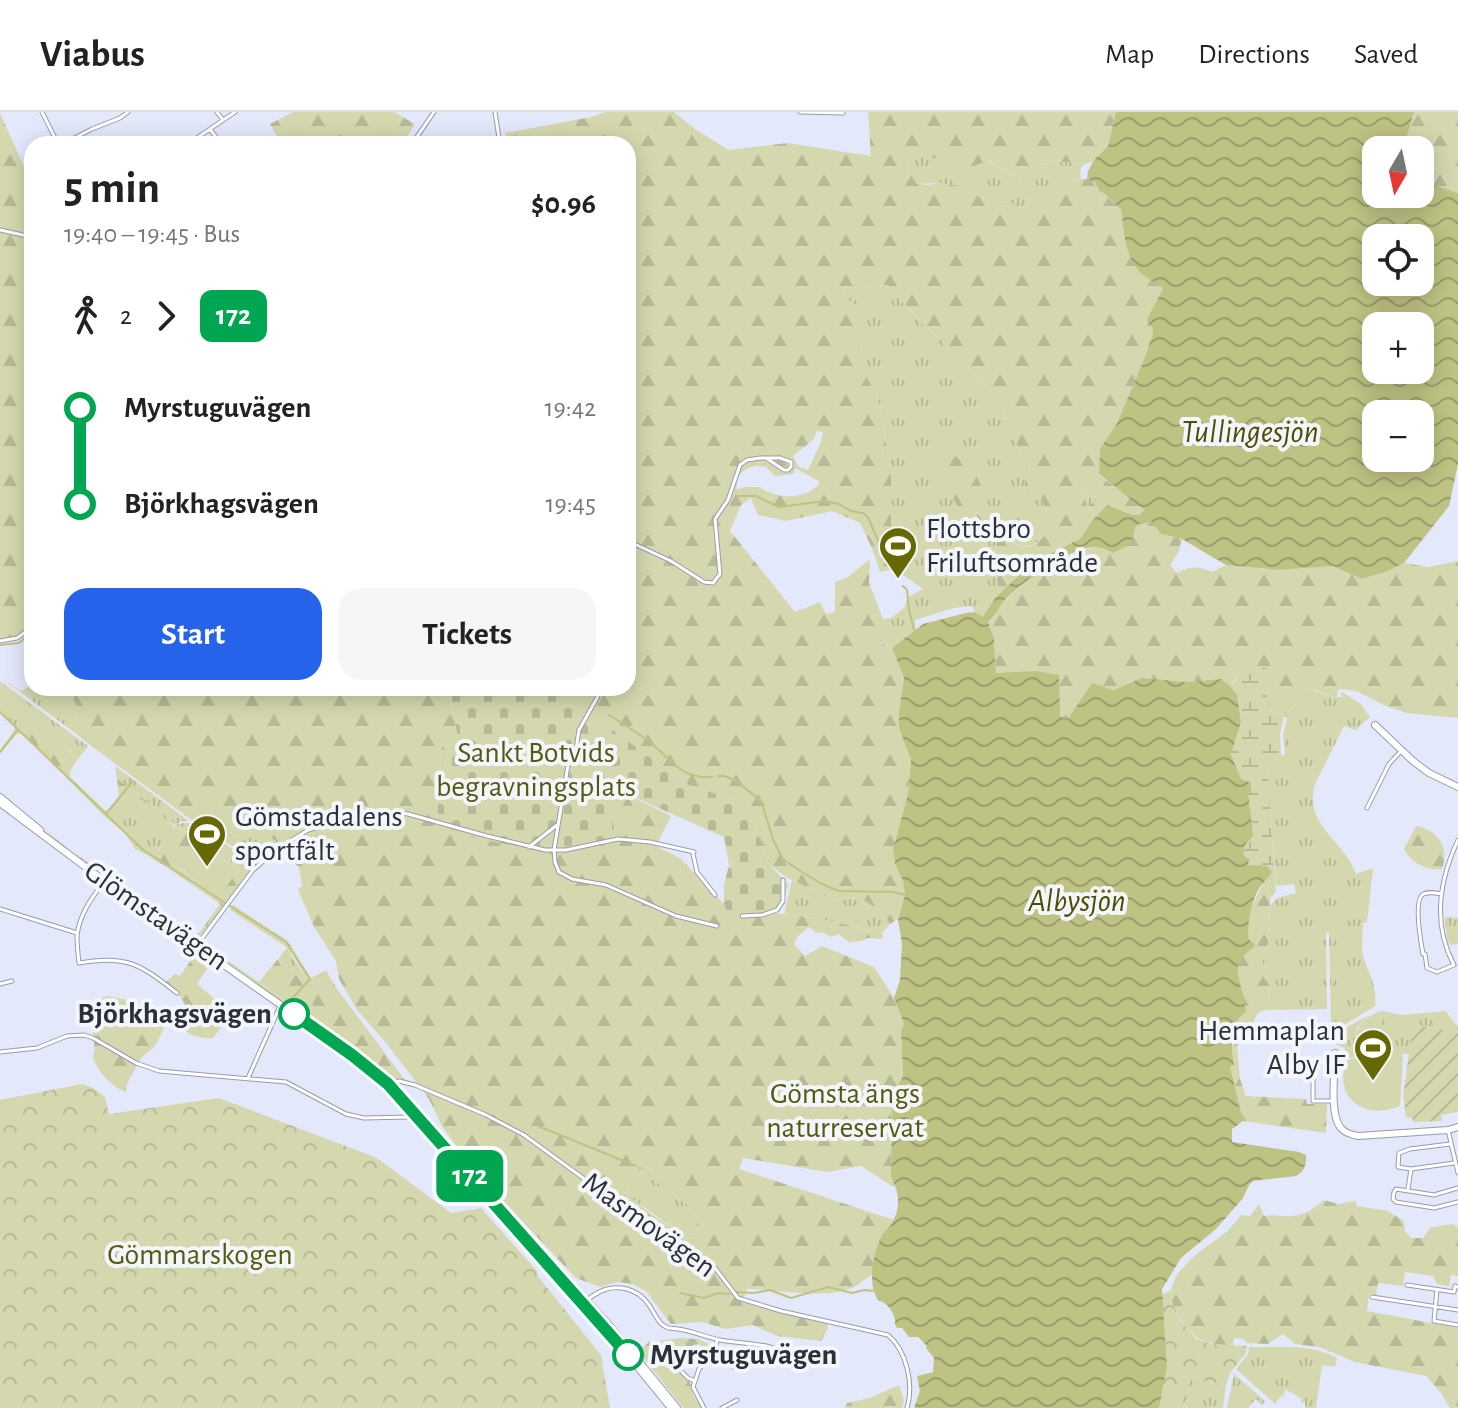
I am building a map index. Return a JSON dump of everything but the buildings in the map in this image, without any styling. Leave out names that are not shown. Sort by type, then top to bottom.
[{"type":"main road","points":[[1375,725],[1429,773],[1458,787]]},
{"type":"main road","name":"Glömstavägen","points":[[0,797],[33,822],[48,838]]},
{"type":"main road","name":"Glömstavägen","points":[[0,803],[388,1084],[542,1256]]},
{"type":"main road","points":[[1335,1053],[1334,1114],[1340,1127],[1354,1136],[1458,1127]]},
{"type":"main road","points":[[542,1256],[561,1282],[674,1408]]},
{"type":"main road","points":[[542,1256],[587,1300],[674,1408]]},
{"type":"main road","points":[[561,1282],[582,1301],[587,1300]]},
{"type":"main road","points":[[587,1300],[588,1311]]},
{"type":"street","points":[[42,112],[56,136]]},
{"type":"street","points":[[78,136],[115,121],[128,112]]},
{"type":"street","points":[[217,112],[223,120]]},
{"type":"street","points":[[200,136],[235,112]]},
{"type":"street","points":[[418,136],[434,112]]},
{"type":"street","points":[[495,112],[499,136]]},
{"type":"street","points":[[800,112],[843,113]]},
{"type":"street","points":[[210,129],[215,136]]},
{"type":"street","points":[[0,230],[24,235]]},
{"type":"street","points":[[636,545],[671,561],[704,582],[716,580],[720,574],[715,519],[728,500],[740,465],[747,460],[766,458],[780,458],[791,462],[791,467],[784,470],[766,458]]},
{"type":"street","points":[[0,641],[17,638],[24,633]]},
{"type":"street","points":[[598,696],[579,730],[576,749],[568,765],[554,850],[559,872],[572,879],[606,885],[676,916],[717,926]]},
{"type":"street","points":[[1367,808],[1389,764],[1401,751]]},
{"type":"street","points":[[197,945],[257,867],[294,837],[321,825],[372,814],[400,813],[529,847],[554,850],[618,839],[650,842],[693,852],[697,872],[715,895]]},
{"type":"street","points":[[529,847],[557,825]]},
{"type":"street","points":[[1442,894],[1423,895],[1419,917],[1427,968],[1442,971],[1456,967],[1442,937],[1442,894],[1445,873],[1458,840]]},
{"type":"street","points":[[742,916],[777,910],[783,901],[783,880]]},
{"type":"street","points":[[105,881],[89,903],[77,933],[79,963],[100,959],[130,962],[145,968],[177,993]]},
{"type":"street","points":[[0,909],[77,933]]},
{"type":"street","points":[[0,984],[12,981]]},
{"type":"street","points":[[248,1078],[281,1004]]},
{"type":"street","points":[[0,1052],[37,1048],[67,1036],[84,1035],[159,1071],[290,1083],[341,1113],[360,1118],[409,1117],[414,1114]]},
{"type":"street","points":[[1275,1070],[1313,1072],[1313,1101],[1334,1101]]},
{"type":"street","name":"Masmovägen","points":[[388,1084],[399,1081],[415,1085],[524,1135],[605,1194],[650,1219],[691,1249],[715,1268],[738,1298],[888,1335],[895,1341],[907,1368],[910,1395],[907,1408]]},
{"type":"street","points":[[1448,1130],[1458,1173]]},
{"type":"street","points":[[1450,1144],[1399,1153],[1398,1167],[1411,1169],[1454,1163]]},
{"type":"street","points":[[1408,1191],[1411,1169]]},
{"type":"street","points":[[1458,1188],[1434,1195],[1395,1190],[1393,1199],[1394,1202],[1434,1208],[1458,1202]]},
{"type":"street","points":[[1407,1285],[1454,1292],[1455,1286],[1458,1287]]},
{"type":"street","points":[[587,1300],[602,1289],[630,1290],[644,1297],[660,1323],[667,1328],[717,1340],[771,1347],[803,1364]]},
{"type":"street","points":[[1437,1290],[1434,1321],[1458,1325]]},
{"type":"street","points":[[1372,1297],[1458,1310]]},
{"type":"street","points":[[704,1408],[693,1387],[699,1369],[715,1351],[717,1340]]},
{"type":"street","points":[[715,1351],[735,1368],[749,1364]]},
{"type":"street","points":[[682,1372],[695,1381]]},
{"type":"street","points":[[722,1408],[737,1400]]},
{"type":"green space","points":[[293,112],[394,112],[415,124],[407,136],[277,136],[270,124]]},
{"type":"green space","points":[[606,112],[674,112],[729,150],[788,143],[871,156],[868,112],[1116,112],[1108,146],[1094,160],[1086,164],[1037,160],[1034,186],[1052,189],[1062,180],[1087,179],[1095,182],[1099,191],[1121,209],[1125,239],[1135,261],[1163,289],[1156,303],[1153,333],[1143,362],[1116,425],[1100,450],[1099,475],[1144,509],[1139,515],[1092,521],[1080,539],[1033,562],[1000,594],[993,561],[1001,524],[1016,544],[1031,546],[1048,534],[1050,514],[1042,499],[1025,497],[1024,463],[999,404],[980,379],[957,361],[943,342],[922,324],[888,285],[846,288],[843,296],[865,311],[865,324],[856,344],[858,360],[877,396],[882,418],[891,474],[891,538],[888,552],[895,569],[880,572],[860,523],[832,511],[786,521],[758,515],[751,498],[741,505],[730,531],[795,612],[820,602],[826,614],[835,612],[835,582],[848,577],[870,559],[869,583],[883,619],[868,631],[892,648],[904,678],[899,728],[911,760],[908,794],[893,849],[905,895],[898,919],[890,924],[879,910],[860,898],[833,900],[786,877],[769,864],[747,803],[690,786],[596,718],[575,696],[636,696],[636,136],[506,136],[505,133]],"holes":[[[912,152],[941,160],[958,171],[988,161],[1018,177],[1025,197],[1059,215],[1058,223],[1043,212],[981,198],[960,186],[917,184],[906,168]],[[817,431],[823,432],[821,442],[808,470],[799,467],[793,456],[813,440]],[[757,466],[766,467],[775,476],[794,474],[795,468],[820,482],[808,492],[792,496],[774,494],[760,487],[737,490],[739,476]],[[1097,481],[1107,494],[1086,507],[1080,492]]]},
{"type":"green space","points":[[1414,112],[1458,112],[1458,193],[1434,185],[1434,136],[1407,136]]},
{"type":"green space","points":[[0,113],[24,167],[24,631],[18,636],[0,640]]},
{"type":"green space","points":[[912,152],[941,160],[958,171],[987,161],[1018,177],[1025,197],[1059,215],[1058,224],[1043,212],[981,198],[959,186],[917,184],[906,168]]},
{"type":"green space","points":[[1036,160],[1085,164],[1081,167],[1081,179],[1062,180],[1052,189],[1034,187]]},
{"type":"green space","points":[[888,285],[922,324],[943,342],[957,361],[980,379],[999,404],[1024,463],[1025,496],[1042,499],[1050,514],[1049,534],[1027,546],[1013,542],[1001,526],[994,559],[1000,594],[983,618],[970,606],[915,620],[916,629],[892,648],[868,631],[883,619],[891,618],[904,608],[908,597],[923,589],[895,569],[888,552],[891,538],[891,474],[882,418],[877,396],[858,360],[856,344],[865,324],[843,297],[845,288]]},
{"type":"green space","points":[[941,448],[972,466],[985,495],[986,521],[972,534],[935,463]]},
{"type":"green space","points":[[1097,481],[1107,494],[1086,508],[1080,492]]},
{"type":"green space","points":[[1153,522],[1161,534],[1182,539],[1170,565],[1177,573],[1194,568],[1212,572],[1226,565],[1279,570],[1333,566],[1361,579],[1404,563],[1428,567],[1458,561],[1458,718],[1407,713],[1356,691],[1340,689],[1337,698],[1307,689],[1287,717],[1272,712],[1266,691],[1267,669],[1235,679],[1231,687],[1221,679],[1187,682],[1142,678],[1113,690],[1068,719],[1060,716],[1011,673],[996,673],[994,639],[988,623],[1003,602],[1032,576],[1080,550],[1100,547],[1136,525]]},
{"type":"green space","points":[[1267,668],[1266,691],[1272,712],[1284,716],[1280,734],[1281,755],[1277,756],[1268,772],[1267,784],[1262,786],[1269,795],[1274,865],[1251,867],[1243,846],[1249,839],[1250,782],[1241,780],[1231,753],[1241,722],[1237,695],[1231,687],[1242,671]]},
{"type":"green space","points":[[0,681],[88,746],[78,759],[64,746],[47,745],[33,731],[67,774],[72,767],[69,776],[107,815],[131,791],[169,820],[174,828],[176,826],[169,818],[117,779],[115,766],[189,821],[176,825],[192,823],[257,864],[247,874],[195,835],[177,828],[153,856],[102,814],[23,733],[16,734],[0,754],[15,727],[0,712]]},
{"type":"green space","points":[[1307,689],[1342,697],[1340,691],[1360,703],[1370,717],[1356,730],[1344,726],[1315,784],[1313,798],[1320,822],[1356,874],[1373,868],[1367,922],[1363,923],[1362,948],[1374,988],[1375,1006],[1344,1025],[1331,1025],[1329,933],[1326,932],[1327,1009],[1265,1010],[1270,994],[1269,984],[1263,976],[1263,959],[1268,943],[1270,906],[1277,898],[1296,893],[1294,884],[1276,886],[1269,796],[1261,786],[1267,784],[1268,772],[1277,755],[1285,755],[1283,735],[1288,712]]},
{"type":"green space","points":[[25,696],[72,696],[83,739]]},
{"type":"green space","name":"Gömsta ängs naturreservat","points":[[72,696],[450,696],[459,745],[442,747],[437,819],[615,843],[613,821],[628,795],[671,816],[656,846],[680,858],[724,904],[729,918],[752,918],[774,913],[816,918],[882,933],[883,939],[849,942],[838,934],[831,937],[809,927],[794,944],[805,956],[822,946],[874,967],[894,998],[904,1024],[901,1031],[903,1076],[892,1097],[891,1178],[897,1187],[861,1166],[827,1172],[743,1158],[739,1169],[894,1220],[879,1241],[872,1275],[856,1286],[831,1293],[747,1289],[742,1302],[827,1324],[821,1341],[777,1336],[753,1325],[725,1329],[703,1322],[671,1324],[646,1291],[633,1284],[617,1282],[600,1287],[576,1278],[477,1173],[443,1128],[429,1099],[358,1011],[339,979],[336,961],[314,927],[298,890],[302,885],[299,868],[280,845],[251,821],[239,838],[205,830],[82,739]],"holes":[[[642,1171],[689,1206],[697,1218],[696,1235],[689,1234],[654,1216],[633,1199],[625,1198],[635,1177]]]},
{"type":"green space","name":"Sankt Botvids begravningsplats","points":[[450,696],[575,696],[596,718],[690,786],[747,803],[769,864],[789,885],[774,913],[752,918],[728,918],[724,885],[729,865],[724,837],[629,795],[613,821],[615,844],[550,854],[445,831],[437,819],[442,747],[459,745]]},
{"type":"green space","points":[[35,732],[47,745],[61,744],[78,759],[67,775],[24,734]]},
{"type":"green space","points":[[117,779],[169,818],[175,826],[131,791],[107,815],[105,813],[119,796]]},
{"type":"green space","points":[[0,792],[73,853],[93,867],[75,856]]},
{"type":"green space","points":[[251,821],[280,845],[259,862],[205,830],[239,838]]},
{"type":"green space","points":[[1416,826],[1424,828],[1440,841],[1444,853],[1442,869],[1420,865],[1404,849]]},
{"type":"green space","points":[[176,828],[195,835],[247,874],[225,905],[191,882],[195,879],[219,896],[238,870],[196,839],[176,865],[183,871],[180,875],[139,850],[127,837],[153,856]]},
{"type":"green space","name":"Gömstadalens sportfält","points":[[195,839],[238,870],[219,897],[176,865]]},
{"type":"green space","points":[[1274,865],[1276,892],[1270,898],[1268,943],[1263,959],[1263,976],[1269,984],[1270,994],[1265,1010],[1257,1014],[1253,1023],[1244,1025],[1237,1047],[1240,1079],[1246,1096],[1306,1099],[1307,1104],[1327,1104],[1326,1133],[1243,1121],[1230,1066],[1234,1064],[1234,1034],[1246,1006],[1238,983],[1238,965],[1255,946],[1249,941],[1250,913],[1272,872],[1267,866]]},
{"type":"green space","points":[[165,866],[180,875],[183,871],[195,879],[192,883],[225,905],[195,938],[103,875],[110,871],[126,888],[195,935],[220,904]]},
{"type":"green space","points":[[792,880],[833,900],[860,898],[879,910],[890,924],[882,933],[784,914]]},
{"type":"green space","points":[[1353,902],[1359,904],[1359,914],[1347,921],[1339,915],[1338,908]]},
{"type":"green space","points":[[233,905],[288,941],[311,978],[326,970],[405,1080],[388,1080],[361,1056],[322,1029],[311,1001],[298,1009],[259,982],[278,959],[302,981],[307,980],[285,946],[230,910]]},
{"type":"green space","points":[[1446,917],[1458,918],[1458,944],[1450,945],[1447,941]]},
{"type":"green space","points":[[287,948],[307,980],[302,981],[278,959]]},
{"type":"green space","points":[[198,950],[213,960],[197,984],[216,1000],[229,1017],[213,1038],[194,1036],[178,1024],[191,1014],[176,990],[166,982],[175,974],[180,976]]},
{"type":"green space","points":[[221,956],[298,1009],[311,1000],[322,1029],[238,971]]},
{"type":"green space","points":[[108,996],[128,1000],[164,1028],[155,1046],[141,1058],[126,1092],[106,1078],[93,1058],[93,1007],[96,1000]]},
{"type":"green space","points":[[1446,1011],[1458,1026],[1458,1032],[1414,1025],[1409,1054],[1402,1054],[1396,1049],[1350,1058],[1344,1048],[1330,1041],[1330,1028],[1347,1027],[1369,1015],[1357,1028],[1353,1046],[1388,1044],[1378,1012],[1402,1015]]},
{"type":"green space","points":[[1378,1012],[1389,1044],[1355,1053],[1359,1028]]},
{"type":"green space","points":[[1413,1025],[1458,1032],[1458,1112],[1441,1115],[1442,1121],[1413,1122],[1412,1118],[1406,1117],[1403,1096]]},
{"type":"green space","name":"Hemmaplan Alby IF","points":[[1396,1049],[1403,1057],[1400,1106],[1375,1110],[1355,1103],[1344,1085],[1347,1060]]},
{"type":"green space","name":"Gömmarskogen","points":[[82,1084],[105,1097],[109,1114],[219,1098],[377,1158],[451,1213],[481,1208],[537,1271],[537,1275],[601,1355],[610,1408],[0,1408],[0,1100]]},
{"type":"green space","points":[[642,1171],[689,1206],[697,1218],[696,1235],[677,1229],[625,1198],[635,1177]]},
{"type":"green space","points":[[1324,1200],[1338,1204],[1355,1201],[1357,1206],[1388,1211],[1404,1221],[1405,1231],[1411,1238],[1423,1238],[1430,1228],[1453,1224],[1458,1228],[1458,1276],[1451,1275],[1449,1286],[1437,1284],[1433,1276],[1405,1272],[1403,1286],[1378,1283],[1376,1295],[1369,1294],[1367,1311],[1458,1328],[1458,1408],[1450,1408],[1426,1376],[1355,1362],[1319,1347],[1295,1344],[1283,1334],[1268,1344],[1247,1343],[1234,1338],[1233,1346],[1209,1343],[1192,1334],[1181,1320],[1173,1305],[1171,1292],[1174,1280],[1191,1259],[1225,1233],[1241,1215],[1250,1216],[1259,1204],[1264,1216],[1297,1215],[1310,1211]]},
{"type":"green space","points":[[1171,1290],[1172,1303],[1180,1320],[1196,1339],[1211,1344],[1247,1346],[1246,1353],[1230,1373],[1226,1385],[1190,1379],[1185,1408],[1159,1408],[1167,1367],[1162,1295]]},
{"type":"green space","points":[[698,1339],[711,1345],[711,1350],[706,1350],[699,1344],[693,1345],[673,1364],[690,1382],[693,1395],[702,1408],[683,1408],[642,1356],[641,1349],[649,1342]]},
{"type":"green space","points":[[1249,1347],[1306,1348],[1337,1358],[1335,1367],[1322,1365],[1316,1408],[1305,1408],[1302,1399],[1285,1389],[1284,1395],[1275,1404],[1236,1369],[1248,1354]]},
{"type":"green space","points":[[1234,1374],[1265,1401],[1262,1405],[1256,1399],[1248,1408],[1227,1408]]},
{"type":"green space","points":[[1190,1379],[1226,1385],[1223,1408],[1185,1408]]},
{"type":"green space","points":[[899,1385],[904,1400],[902,1408],[845,1408],[847,1403],[870,1398]]},
{"type":"water","name":"Albysjön","points":[[1116,112],[1414,112],[1407,136],[1362,136],[1362,208],[1434,208],[1434,185],[1458,193],[1458,464],[1449,506],[1404,563],[1386,572],[1361,579],[1333,566],[1279,570],[1226,565],[1182,539],[1161,534],[1152,522],[1136,525],[1131,544],[1113,553],[1102,548],[1091,548],[1049,565],[1011,594],[988,622],[994,639],[996,673],[1036,671],[1059,675],[1060,716],[1068,719],[1092,683],[1113,690],[1142,678],[1187,682],[1221,679],[1237,695],[1241,722],[1231,754],[1241,779],[1250,782],[1251,787],[1248,792],[1253,836],[1244,851],[1249,859],[1248,865],[1267,866],[1272,872],[1254,899],[1248,935],[1255,944],[1238,969],[1246,1012],[1234,1029],[1234,1065],[1230,1066],[1243,1121],[1232,1129],[1232,1142],[1299,1152],[1306,1155],[1306,1162],[1296,1176],[1253,1181],[1243,1198],[1216,1229],[1181,1258],[1162,1289],[1167,1367],[1159,1408],[914,1408],[920,1391],[917,1376],[933,1372],[934,1358],[918,1337],[909,1337],[902,1328],[897,1328],[891,1309],[878,1300],[872,1277],[878,1244],[893,1221],[898,1204],[891,1178],[892,1097],[903,1076],[901,1031],[904,1024],[894,998],[900,980],[902,944],[898,919],[905,895],[893,849],[908,794],[911,760],[899,728],[904,678],[892,648],[923,624],[974,612],[983,617],[996,597],[1033,562],[1080,539],[1107,505],[1132,515],[1139,515],[1144,510],[1099,474],[1100,449],[1116,425],[1143,362],[1153,333],[1147,319],[1163,289],[1133,263],[1125,241],[1121,209],[1099,191],[1095,182],[1087,179],[1094,160],[1108,146]]},
{"type":"waterway","points":[[736,496],[756,496],[779,507],[825,501],[863,513],[868,517],[894,570]]},
{"type":"waterway","points":[[903,586],[907,590],[914,630]]},
{"type":"waterway","points":[[0,645],[19,643],[24,639]]},
{"type":"waterway","points":[[0,712],[142,849],[225,903]]},
{"type":"waterway","points":[[609,715],[647,740],[685,772],[712,777]]},
{"type":"waterway","points":[[0,752],[17,731]]},
{"type":"waterway","points":[[718,776],[735,780],[761,801],[783,859],[800,871],[839,891],[905,895]]},
{"type":"waterway","points":[[106,814],[133,781]]},
{"type":"waterway","points":[[230,906],[286,942],[310,979],[289,1002]]},
{"type":"waterway","points":[[538,1126],[636,1166]]},
{"type":"waterway","points":[[736,1292],[770,1290],[791,1298],[828,1287],[852,1293],[873,1291]]},
{"type":"waterway","points":[[680,1293],[704,1298],[718,1293],[730,1294]]},
{"type":"bus line","name":"172","points":[[294,1014],[388,1084],[628,1355]]},
{"type":"place","name":"Flottsbro Friluftsområde","points":[[898,580]]},
{"type":"place","name":"Gömstadalens sportfält","points":[[207,868]]},
{"type":"place","name":"Björkhagsvägen","points":[[294,1014]]},
{"type":"place","name":"Hemmaplan Alby IF","points":[[1373,1082]]},
{"type":"place","name":"Myrstuguvägen","points":[[628,1355]]},
{"type":"water label","name":"Tullingesjön","points":[[1250,432]]}]
